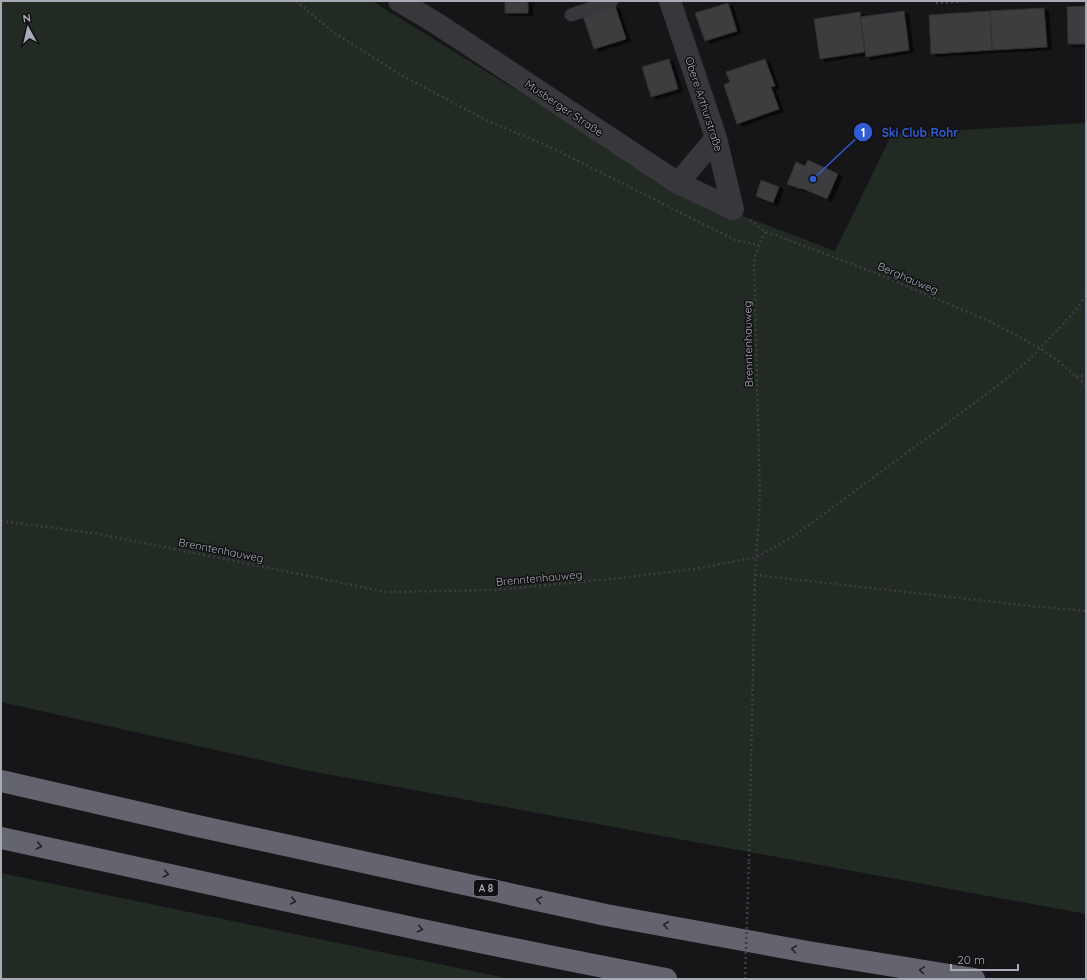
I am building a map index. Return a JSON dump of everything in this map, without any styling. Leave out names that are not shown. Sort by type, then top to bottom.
[{"type":"highway","name":"A 8","points":[[1,781],[193,825],[606,914],[808,952],[974,979]]},
{"type":"highway","points":[[1,838],[412,927],[666,979]]},
{"type":"street","name":"Musberger Straße","points":[[399,1],[436,23],[678,183],[733,209]]},
{"type":"street","name":"Obere Arthurstraße","points":[[670,1],[716,138],[733,209]]},
{"type":"street","points":[[678,183],[716,138]]},
{"type":"lane","points":[[571,15],[612,1]]},
{"type":"path","points":[[296,1],[333,32],[401,75],[488,120],[550,147],[734,240],[759,245]]},
{"type":"path","points":[[936,3],[971,1]]},
{"type":"path","name":"Brenntenhauweg","points":[[1,521],[93,533],[386,592],[495,590],[613,579],[694,569],[757,557],[760,499],[754,261],[765,232]]},
{"type":"path","name":"Berghauweg","points":[[765,232],[884,276],[991,322],[1040,348],[1086,385]]},
{"type":"path","points":[[745,979],[755,575],[757,557],[800,532],[992,390],[1028,361],[1075,311],[1086,295]]},
{"type":"path","points":[[1076,376],[1086,376]]},
{"type":"path","points":[[755,575],[1086,611]]},
{"type":"shaded area","points":[[1,1],[372,1],[683,193],[835,251],[892,134],[1086,123],[1086,914],[305,770],[1,702]]},
{"type":"shaded area","points":[[1,873],[511,979],[1,979]]},
{"type":"building","points":[[505,1],[528,1],[528,13],[505,13]]},
{"type":"building","points":[[728,3],[737,31],[705,41],[695,13]]},
{"type":"building","points":[[615,6],[626,39],[594,49],[583,16]]},
{"type":"building","points":[[1086,6],[1086,44],[1068,44],[1067,7]]},
{"type":"building","points":[[1044,8],[1047,47],[992,50],[990,11]]},
{"type":"building","points":[[904,11],[909,50],[866,57],[860,17]]},
{"type":"building","points":[[990,11],[992,50],[931,54],[929,15]]},
{"type":"building","points":[[860,12],[865,52],[820,59],[814,19]]},
{"type":"building","points":[[669,59],[678,89],[651,97],[642,67]]},
{"type":"building","points":[[765,59],[775,86],[771,87],[779,109],[737,124],[724,85],[730,82],[726,72]]},
{"type":"building","points":[[808,160],[838,174],[827,199],[787,184],[796,162],[805,166]]},
{"type":"building","points":[[761,180],[779,187],[773,203],[756,196]]},
{"type":"place","name":"Ski Club Rohr","points":[[813,179]]}]
